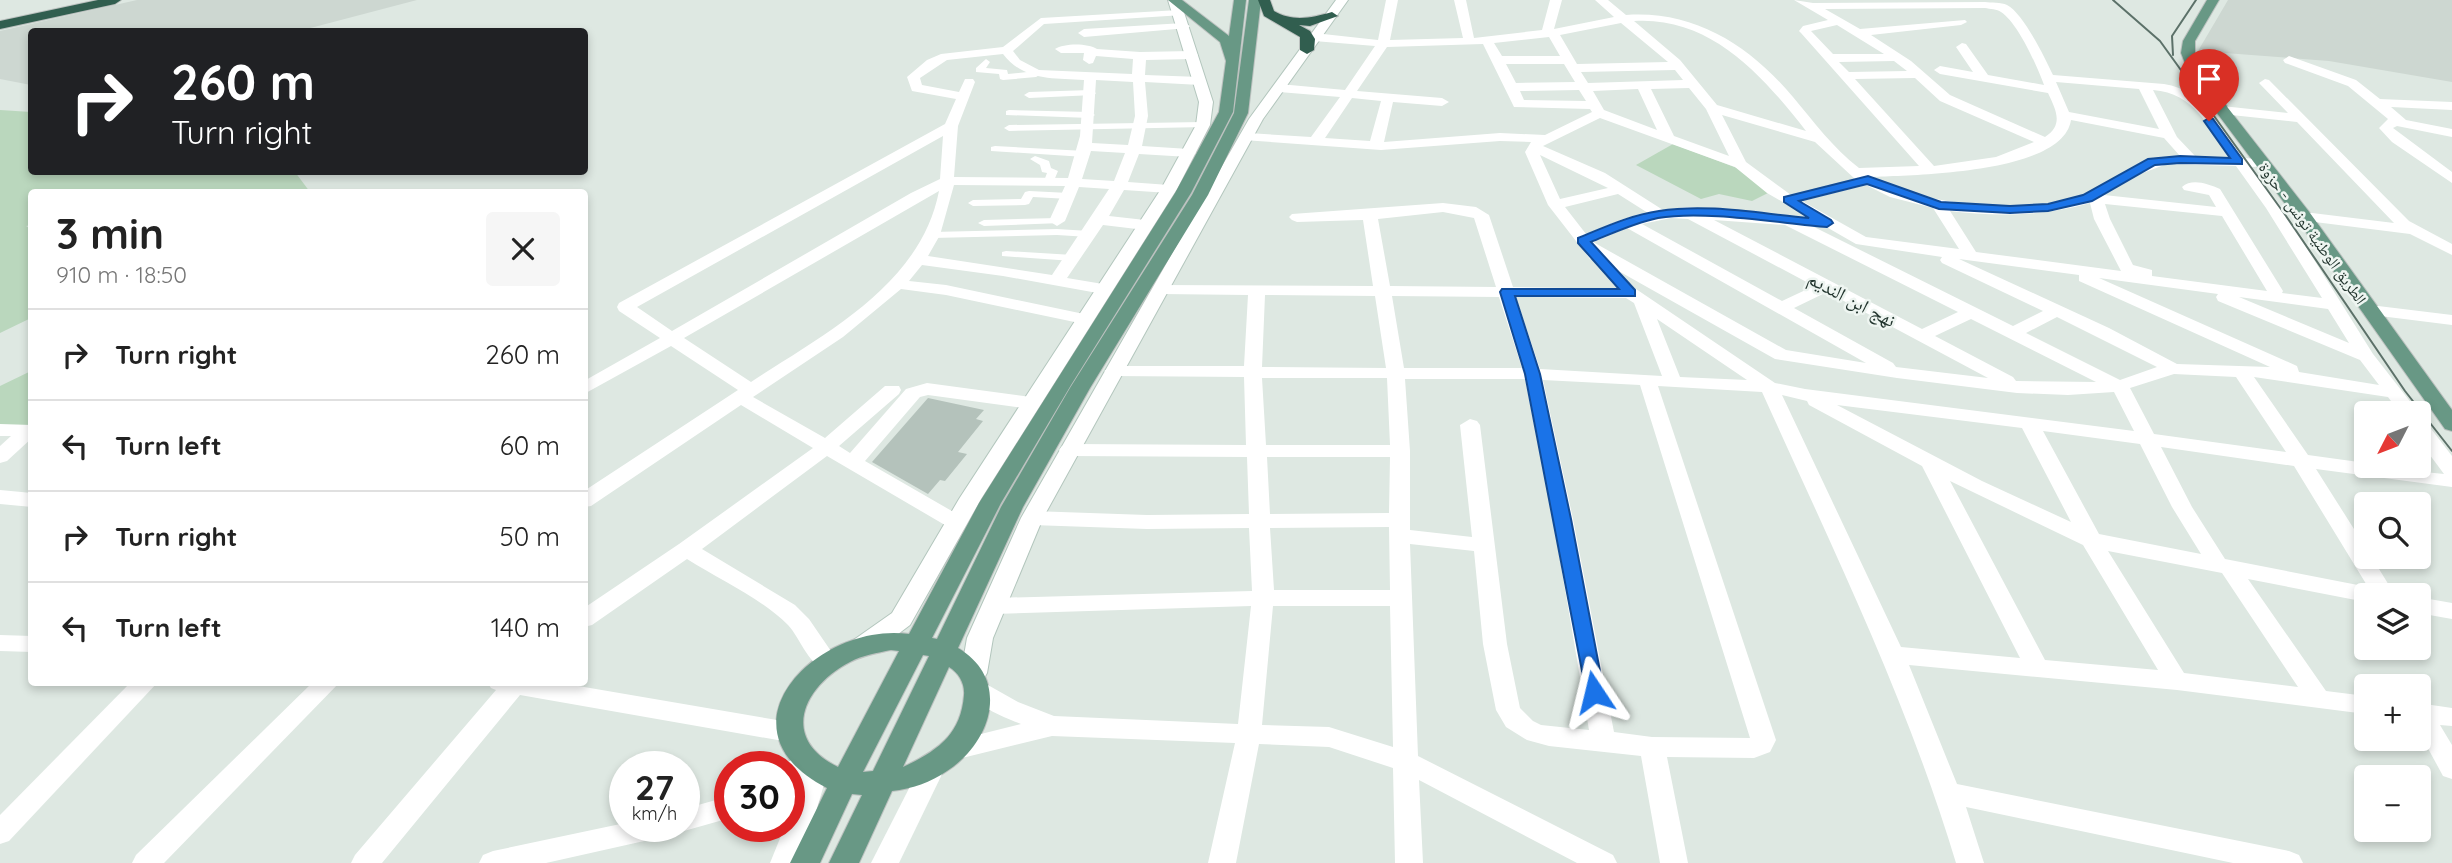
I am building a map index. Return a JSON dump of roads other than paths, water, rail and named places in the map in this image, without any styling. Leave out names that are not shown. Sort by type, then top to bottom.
[{"type":"highway","points":[[0,16],[67,0]]},
{"type":"highway","points":[[0,24],[115,0]]},
{"type":"highway","points":[[1264,0],[1268,13],[1305,34],[1310,43]]},
{"type":"highway","points":[[1276,18],[1298,23],[1337,8]]},
{"type":"main road","points":[[844,863],[881,783],[930,644],[997,491],[1183,193],[1226,112],[1240,0]]},
{"type":"main road","points":[[805,771],[844,782],[881,783],[908,777],[944,758],[970,731],[979,710],[976,681],[980,638],[1032,518],[1113,371],[1241,113],[1255,0]]},
{"type":"main road","name":"الطريق الوطنية تونس - حزوة","points":[[2213,0],[2194,31],[2188,54],[2222,110],[2304,217],[2452,425]]},
{"type":"main road","points":[[805,863],[844,782],[1012,507],[1154,284],[1193,233],[1256,119],[1337,8]]},
{"type":"main road","points":[[1178,10],[1226,40],[1231,67]]},
{"type":"main road","points":[[795,751],[789,732],[791,707],[805,684],[827,663],[864,646],[901,619],[1031,403],[1169,189],[1189,153],[1203,125],[1206,102],[1178,10]]},
{"type":"main road","points":[[864,646],[891,640],[930,644],[961,659],[976,681]]},
{"type":"street","points":[[1315,142],[1383,44],[1392,0]]},
{"type":"street","points":[[1460,0],[1469,41]]},
{"type":"street","points":[[1556,0],[1550,33],[1597,109]]},
{"type":"street","points":[[1601,0],[1678,66],[1712,108],[1740,163]]},
{"type":"street","points":[[1800,0],[1897,57],[1945,98],[2045,142]]},
{"type":"street","points":[[1788,200],[1862,176],[1999,163],[2026,153],[2062,129],[2063,115],[2051,84],[2001,4],[1814,6]]},
{"type":"street","points":[[1947,5],[1961,22],[1966,43],[1983,77]]},
{"type":"street","points":[[588,494],[837,333],[897,284],[918,260],[932,234],[946,194],[951,126],[965,89],[917,88],[913,77],[930,63],[945,57],[1006,50],[1039,22],[1178,10]]},
{"type":"street","points":[[1084,33],[1178,10]]},
{"type":"street","points":[[1310,43],[1469,41],[1550,33],[1648,17],[1674,20],[1713,35],[1766,75],[1820,139],[1862,176],[1939,205],[2029,209],[2092,198],[2152,162],[2170,137]]},
{"type":"street","points":[[1082,19],[1087,53]]},
{"type":"street","points":[[1837,22],[1805,29],[1928,169]]},
{"type":"street","points":[[1857,33],[1961,22]]},
{"type":"street","points":[[1486,39],[1516,101],[1522,105],[1597,109],[1740,163],[1788,200],[1862,241],[2333,305]]},
{"type":"street","points":[[1061,49],[1140,56],[1192,55]]},
{"type":"street","points":[[1006,50],[1016,63],[1036,74],[1091,86]]},
{"type":"street","points":[[1056,281],[1090,234],[1120,185],[1140,127],[1142,112],[1136,80],[1140,56]]},
{"type":"street","points":[[1829,58],[1897,57]]},
{"type":"street","points":[[1498,60],[1678,66]]},
{"type":"street","points":[[2289,60],[2352,83],[2401,122]]},
{"type":"street","points":[[986,62],[979,70],[1004,72],[1003,78],[1036,74]]},
{"type":"street","points":[[1940,69],[1983,77],[2051,84],[2144,86],[2176,90],[2191,97],[2298,243],[2366,356],[2401,401]]},
{"type":"street","points":[[1845,76],[1917,74]]},
{"type":"street","points":[[1029,95],[1136,80],[1200,81]]},
{"type":"street","points":[[2265,83],[2410,229],[2452,250]]},
{"type":"street","points":[[1511,88],[1693,84]]},
{"type":"street","points":[[984,223],[1057,221],[1086,151],[1091,86]]},
{"type":"street","points":[[1643,86],[1668,138]]},
{"type":"street","points":[[2144,86],[2170,137],[2191,159]]},
{"type":"street","points":[[1279,88],[1442,103]]},
{"type":"street","points":[[1376,145],[1388,97]]},
{"type":"street","points":[[2378,103],[2452,106]]},
{"type":"street","points":[[1712,108],[1820,139]]},
{"type":"street","points":[[1533,148],[1597,109]]},
{"type":"street","points":[[2222,110],[2301,118]]},
{"type":"street","points":[[1009,113],[1140,127],[1203,125]]},
{"type":"street","points":[[2063,115],[2170,137]]},
{"type":"street","points":[[1009,128],[1052,127],[1090,121]]},
{"type":"street","points":[[2452,133],[2401,122],[2390,122],[2386,128],[2452,179]]},
{"type":"street","points":[[951,126],[625,306],[745,393],[827,447],[957,523]]},
{"type":"street","points":[[1049,152],[1052,127]]},
{"type":"street","points":[[1248,137],[1376,145],[1500,136],[1547,139]]},
{"type":"street","points":[[1533,148],[1578,165],[1659,214]]},
{"type":"street","points":[[1533,148],[1533,158],[1555,205],[1586,244],[1635,297],[1769,387],[1893,655],[1948,793],[1970,863]]},
{"type":"street","points":[[995,149],[1189,153]]},
{"type":"street","points":[[1035,159],[1045,163],[1046,170],[1053,172],[1049,181]]},
{"type":"street","points":[[2152,162],[2191,159],[2263,163]]},
{"type":"street","points":[[588,387],[916,196],[947,181],[1049,181],[1072,190]]},
{"type":"street","points":[[973,203],[1025,202],[1029,194],[1120,185],[1169,189]]},
{"type":"street","points":[[2189,187],[2202,187],[2215,192],[2224,212],[2274,291]]},
{"type":"street","points":[[1555,205],[1620,189]]},
{"type":"street","points":[[2092,198],[2224,212]]},
{"type":"street","points":[[2092,198],[2127,268],[2131,270],[2293,293]]},
{"type":"street","points":[[1939,205],[1970,256]]},
{"type":"street","points":[[1297,217],[1370,215],[1451,208],[1476,212],[1483,219],[1533,374],[1563,519],[1603,741]]},
{"type":"street","points":[[1586,244],[1628,222],[1659,214],[1686,212],[1827,223]]},
{"type":"street","name":"نهج ابن النديم","points":[[1686,212],[2017,387]]},
{"type":"street","points":[[1370,215],[1396,373],[1409,863]]},
{"type":"street","points":[[2304,217],[2410,229]]},
{"type":"street","points":[[1099,220],[1145,225]]},
{"type":"street","points":[[1787,220],[2120,386],[2182,507],[2318,698]]},
{"type":"street","points":[[1628,222],[1897,373]]},
{"type":"street","points":[[932,234],[1090,234]]},
{"type":"street","points":[[1586,244],[1776,354],[1897,373],[2017,387],[2068,389],[2120,386],[2183,369],[2241,371],[2395,393]]},
{"type":"street","points":[[1931,252],[2103,331],[2123,330],[2183,369]]},
{"type":"street","points":[[1006,254],[1073,258]]},
{"type":"street","points":[[918,260],[1103,289]]},
{"type":"street","points":[[2062,268],[2311,379]]},
{"type":"street","points":[[897,284],[946,290],[1084,319]]},
{"type":"street","points":[[1154,284],[1257,290],[1507,292],[1635,297]]},
{"type":"street","points":[[1781,308],[1827,286]]},
{"type":"street","points":[[2197,286],[2366,356]]},
{"type":"street","points":[[1222,863],[1248,734],[1263,597],[1254,371],[1257,290]]},
{"type":"street","points":[[1635,297],[1673,381]]},
{"type":"street","points":[[2013,333],[2056,310]]},
{"type":"street","points":[[2370,310],[2452,320]]},
{"type":"street","points":[[1921,336],[1972,312]]},
{"type":"street","points":[[1113,371],[1533,374],[1769,387],[1805,396],[2029,423],[2452,481]]},
{"type":"street","points":[[2241,371],[2301,460],[2377,583]]},
{"type":"street","points":[[1469,425],[1495,644],[1511,717],[1531,732],[1544,735],[1652,747],[1754,748],[1761,745],[1763,740],[1647,380]]},
{"type":"street","points":[[588,616],[687,549],[827,447],[892,390]]},
{"type":"street","points":[[853,462],[913,393],[919,390],[1031,403]]},
{"type":"street","points":[[1805,396],[1930,462],[2091,540],[2354,592]]},
{"type":"street","points":[[2029,423],[2091,540],[2178,681]]},
{"type":"street","points":[[0,430],[28,429]]},
{"type":"street","points":[[0,457],[28,430]]},
{"type":"street","points":[[2431,442],[2452,470]]},
{"type":"street","points":[[1069,450],[1399,451]]},
{"type":"street","points":[[1930,462],[2037,667]]},
{"type":"street","points":[[0,497],[28,500]]},
{"type":"street","points":[[1032,518],[1147,522],[1260,520],[1399,528],[1482,545]]},
{"type":"street","points":[[687,549],[787,611],[801,625],[827,663]]},
{"type":"street","points":[[994,606],[1263,597],[1400,598]]},
{"type":"street","points":[[2431,607],[2452,611]]},
{"type":"street","points":[[1893,655],[2178,681],[2354,703]]},
{"type":"street","points":[[976,681],[1009,709],[1052,726]]},
{"type":"street","points":[[0,833],[142,686]]},
{"type":"street","points":[[146,863],[324,686]]},
{"type":"street","points":[[365,863],[508,686]]},
{"type":"street","points":[[527,686],[789,732]]},
{"type":"street","points":[[2431,714],[2452,717]]},
{"type":"street","points":[[885,863],[944,758],[1052,726],[1328,737],[1407,762],[1603,863]]},
{"type":"street","points":[[2431,732],[2452,769]]},
{"type":"street","points":[[1652,747],[1674,863]]},
{"type":"street","points":[[1948,793],[2225,857],[2289,863]]},
{"type":"street","points":[[493,863],[554,856],[609,841]]},
{"type":"street","points":[[784,863],[794,842]]},
{"type":"tram line","points":[[2113,0],[2160,41],[2286,216],[2405,391],[2452,451]]},
{"type":"tram line","points":[[2173,55],[2172,36],[2196,0]]}]
